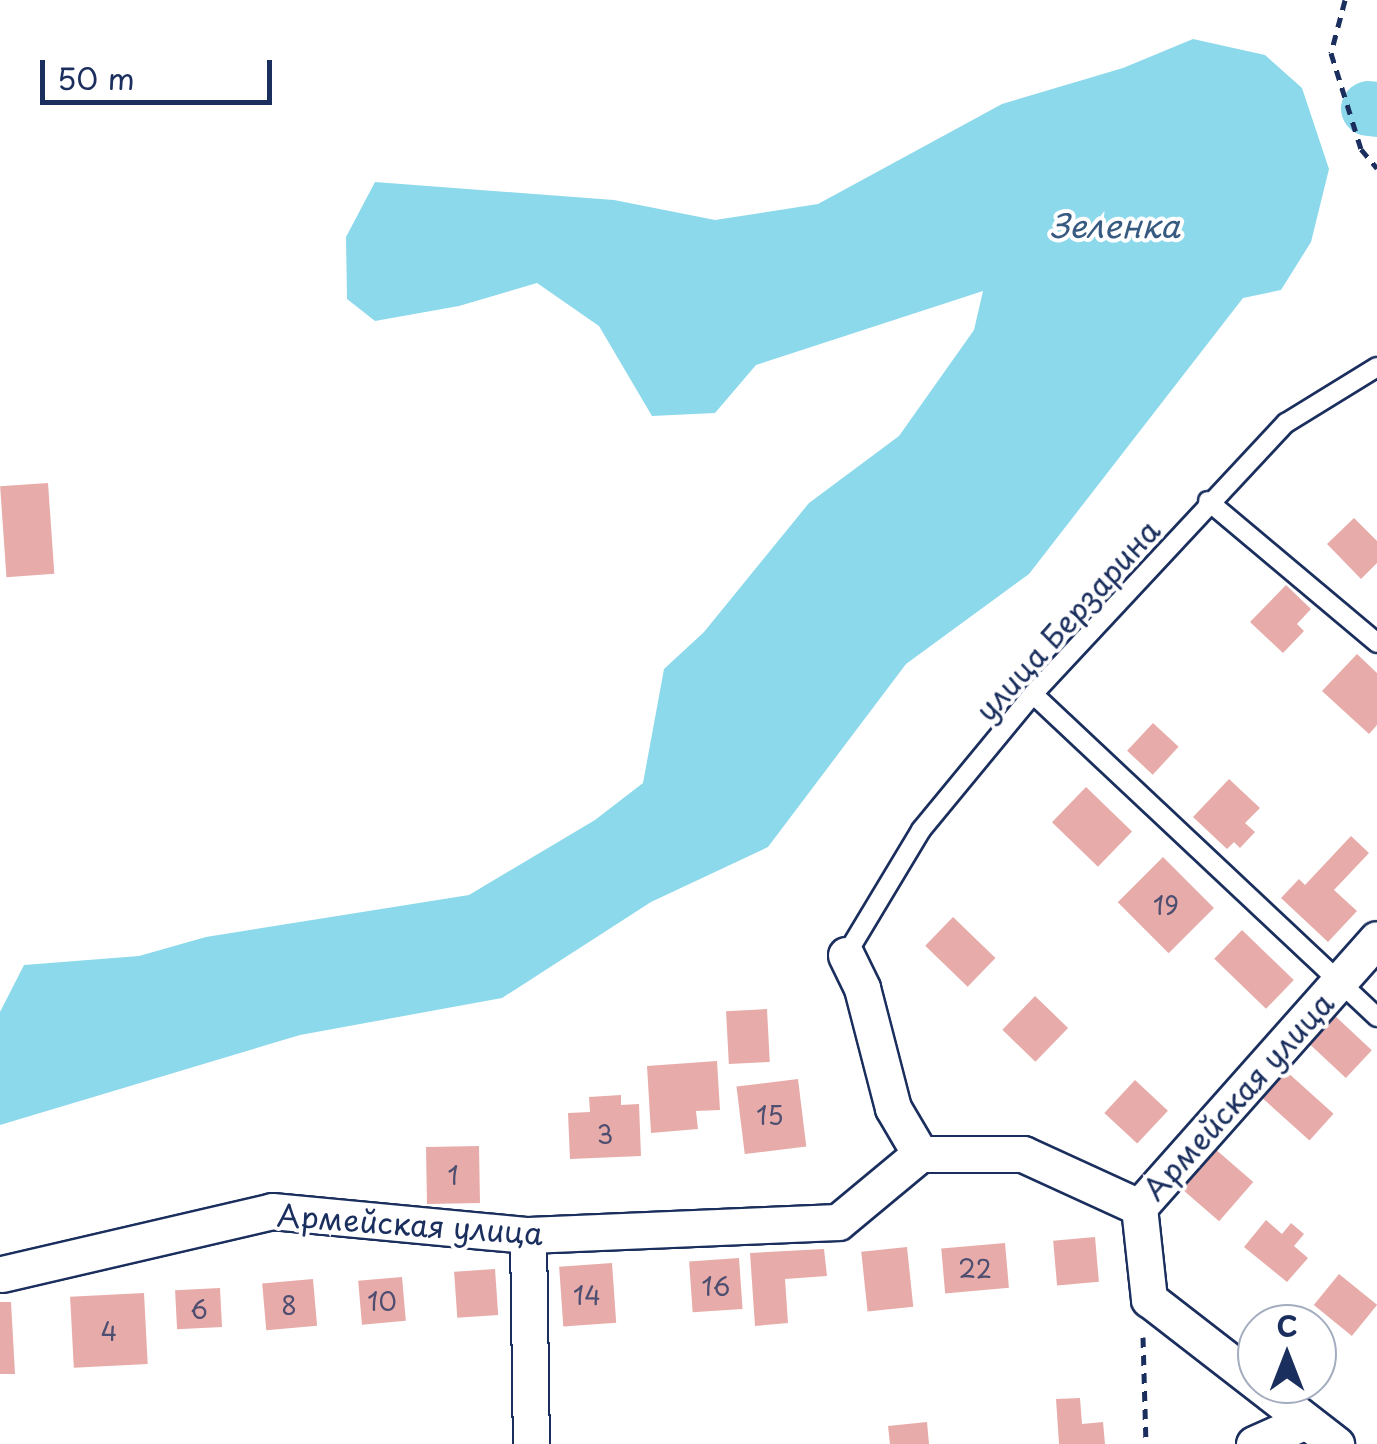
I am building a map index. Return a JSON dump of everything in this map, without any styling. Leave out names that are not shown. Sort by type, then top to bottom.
[{"type":"street","name":"Армейская улица","points":[[1139,1207],[1377,939]]},
{"type":"street","points":[[846,955],[862,988],[893,1108],[920,1154],[1023,1154],[1139,1207],[1149,1299],[1301,1423],[1336,1444]]},
{"type":"street","name":"Армейская улица","points":[[2,1274],[272,1212],[528,1235],[838,1222],[920,1154]]},
{"type":"street","points":[[528,1235],[532,1444]]},
{"type":"street","points":[[1254,1444],[1301,1423]]},
{"type":"lane","name":"улица Берзарина","points":[[846,955],[921,830],[1033,694],[1208,501],[1286,423],[1377,367]]},
{"type":"lane","points":[[1208,501],[1377,643]]},
{"type":"lane","points":[[1033,694],[1377,1016]]},
{"type":"path","points":[[1345,0],[1331,53],[1361,148],[1377,168]]},
{"type":"path","points":[[1146,1444],[1143,1322],[1149,1299]]},
{"type":"water","name":"Зеленка","points":[[1193,39],[1265,55],[1302,88],[1329,169],[1311,242],[1281,290],[1243,298],[1029,574],[906,664],[768,847],[651,902],[502,998],[300,1035],[0,1125],[0,1012],[24,965],[139,956],[206,937],[469,895],[595,820],[643,783],[664,669],[704,632],[809,503],[899,436],[974,330],[983,291],[756,365],[715,413],[652,416],[599,326],[537,283],[459,306],[375,321],[347,299],[346,237],[375,182],[614,200],[715,220],[818,204],[1002,104],[1123,68]]},
{"type":"building","points":[[48,483],[54,574],[6,577],[0,486]]},
{"type":"building","points":[[1354,518],[1377,541],[1377,563],[1361,579],[1327,544]]},
{"type":"building","points":[[1286,585],[1311,609],[1297,624],[1304,631],[1283,653],[1250,622]]},
{"type":"building","points":[[1357,654],[1377,673],[1377,725],[1369,734],[1322,691]]},
{"type":"building","points":[[1153,723],[1179,747],[1153,775],[1127,751]]},
{"type":"building","points":[[1229,779],[1260,808],[1245,823],[1255,832],[1240,848],[1234,842],[1227,849],[1193,817]]},
{"type":"building","points":[[1086,787],[1132,831],[1098,867],[1052,822]]},
{"type":"building","points":[[1351,836],[1369,853],[1334,890],[1357,911],[1328,942],[1281,898],[1299,879],[1305,885]]},
{"type":"building","points":[[1163,857],[1214,908],[1169,953],[1118,902]]},
{"type":"building","points":[[953,917],[995,958],[968,987],[925,946]]},
{"type":"building","points":[[1242,930],[1294,980],[1266,1009],[1214,959]]},
{"type":"building","points":[[1035,996],[1068,1028],[1035,1062],[1002,1030]]},
{"type":"building","points":[[767,1009],[770,1062],[729,1064],[726,1011]]},
{"type":"building","points":[[1333,1014],[1372,1050],[1346,1078],[1307,1042]]},
{"type":"building","points":[[717,1061],[720,1110],[696,1111],[698,1129],[651,1133],[647,1066]]},
{"type":"building","points":[[1286,1071],[1334,1114],[1309,1141],[1262,1098]]},
{"type":"building","points":[[798,1079],[806,1146],[745,1154],[736,1087]]},
{"type":"building","points":[[1135,1080],[1168,1111],[1137,1144],[1104,1113]]},
{"type":"building","points":[[621,1095],[621,1105],[639,1104],[641,1156],[570,1159],[568,1113],[590,1112],[589,1097]]},
{"type":"building","points":[[479,1146],[480,1203],[427,1204],[426,1147]]},
{"type":"building","points":[[1214,1148],[1253,1182],[1219,1221],[1180,1187]]},
{"type":"building","points":[[1266,1220],[1282,1234],[1291,1223],[1304,1234],[1294,1246],[1308,1258],[1287,1282],[1244,1247]]},
{"type":"building","points":[[1095,1237],[1099,1282],[1057,1285],[1053,1241]]},
{"type":"building","points":[[1005,1243],[1009,1288],[945,1293],[941,1249]]},
{"type":"building","points":[[907,1247],[913,1307],[868,1311],[861,1252]]},
{"type":"building","points":[[824,1249],[827,1276],[785,1279],[788,1323],[755,1326],[750,1253]]},
{"type":"building","points":[[739,1258],[743,1309],[693,1312],[689,1261]]},
{"type":"building","points":[[612,1263],[616,1323],[563,1327],[559,1267]]},
{"type":"building","points":[[495,1269],[498,1315],[457,1318],[454,1272]]},
{"type":"building","points":[[1339,1274],[1377,1305],[1352,1336],[1337,1324],[1337,1304],[1315,1304]]},
{"type":"building","points":[[402,1277],[406,1321],[362,1325],[358,1281]]},
{"type":"building","points":[[313,1279],[317,1326],[266,1330],[262,1283]]},
{"type":"building","points":[[220,1288],[222,1327],[177,1329],[175,1290]]},
{"type":"building","points":[[144,1293],[148,1364],[74,1368],[70,1297]]},
{"type":"building","points":[[0,1302],[11,1302],[15,1374],[0,1374]]},
{"type":"building","points":[[1080,1398],[1082,1424],[1103,1422],[1105,1444],[1059,1444],[1056,1399]]},
{"type":"building","points":[[927,1422],[929,1444],[890,1444],[888,1426]]},
{"type":"waterway","points":[[1368,108],[1377,109]]}]
